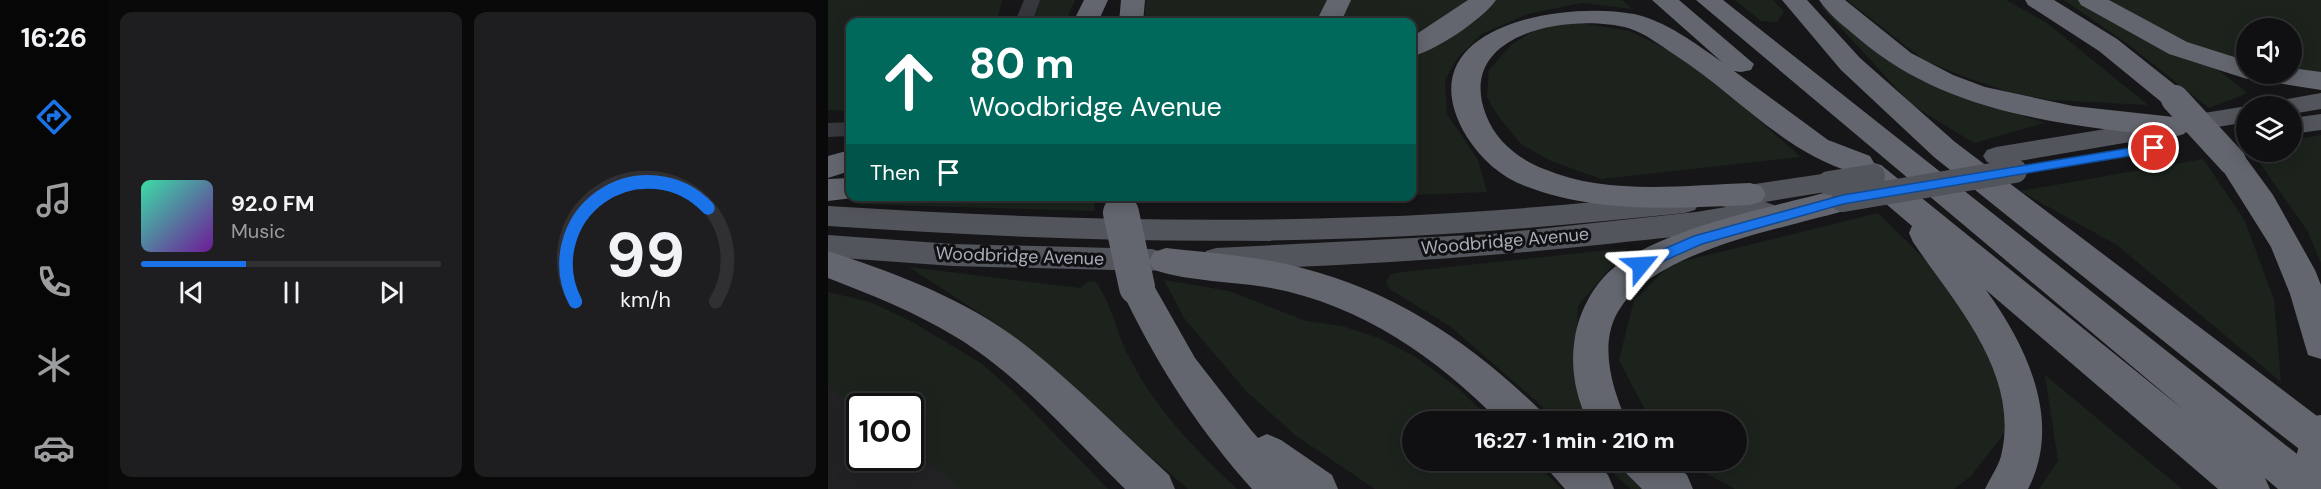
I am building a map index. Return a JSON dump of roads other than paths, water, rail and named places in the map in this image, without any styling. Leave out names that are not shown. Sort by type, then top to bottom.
[{"type":"highway","points":[[1088,18],[1096,0]]},
{"type":"highway","points":[[1131,18],[1133,0]]},
{"type":"highway","points":[[1331,18],[1339,0]]},
{"type":"highway","points":[[1416,46],[1448,27],[1484,0]]},
{"type":"highway","points":[[1664,0],[2249,489]]},
{"type":"highway","points":[[1708,0],[2316,460]]},
{"type":"highway","points":[[1794,0],[1836,52],[1867,84],[1946,153],[2316,460]]},
{"type":"highway","points":[[1831,0],[1891,52],[1914,66],[1969,91],[2001,102],[2069,117],[2175,113]]},
{"type":"highway","points":[[2037,0],[2108,45],[2175,113],[2236,145]]},
{"type":"highway","points":[[2090,0],[2178,48],[2236,66]]},
{"type":"highway","points":[[1750,194],[1605,196],[1564,188],[1533,177],[1504,161],[1484,142],[1467,108],[1464,96],[1464,76],[1475,57],[1491,43],[1534,22],[1587,15],[1628,21],[1656,32],[1700,59],[1819,149],[1859,164]]},
{"type":"highway","points":[[2302,78],[2321,81]]},
{"type":"highway","points":[[828,167],[846,162]]},
{"type":"highway","points":[[2246,162],[2258,195],[2283,235],[2302,275],[2321,344]]},
{"type":"highway","points":[[828,190],[846,189]]},
{"type":"highway","points":[[1602,411],[1591,376],[1591,342],[1599,312],[1616,286],[1641,265],[1670,250],[1836,191]]},
{"type":"highway","points":[[1120,201],[1123,230],[1137,287],[1156,330],[1222,428],[1280,489]]},
{"type":"highway","points":[[1905,203],[2000,342],[2014,375],[2022,413],[2023,447],[2012,482],[2006,489]]},
{"type":"highway","points":[[1166,261],[1301,281],[1348,296],[1395,317],[1441,345],[1488,383],[1515,411]]},
{"type":"highway","points":[[828,264],[919,299],[970,327],[1016,359],[1154,489]]},
{"type":"highway","points":[[1180,368],[1233,425],[1296,477],[1317,489]]},
{"type":"highway","points":[[1576,471],[1593,489]]},
{"type":"highway","points":[[1652,471],[1672,489]]},
{"type":"main road","points":[[2302,104],[2321,101]]},
{"type":"main road","name":"Woodbridge Avenue","points":[[2006,164],[2175,113],[2236,114]]},
{"type":"main road","points":[[2302,125],[2321,122]]},
{"type":"main road","name":"Woodbridge Avenue","points":[[828,246],[953,255],[1166,261],[1268,258],[1478,245],[1724,219],[1836,191],[2006,164],[2236,147]]},
{"type":"main road","name":"Woodbridge Avenue","points":[[828,216],[1075,230],[1266,232],[1367,230],[1598,213],[1750,194],[1836,191]]},
{"type":"lane","points":[[1025,18],[1032,0]]},
{"type":"lane","points":[[828,130],[846,129]]}]
